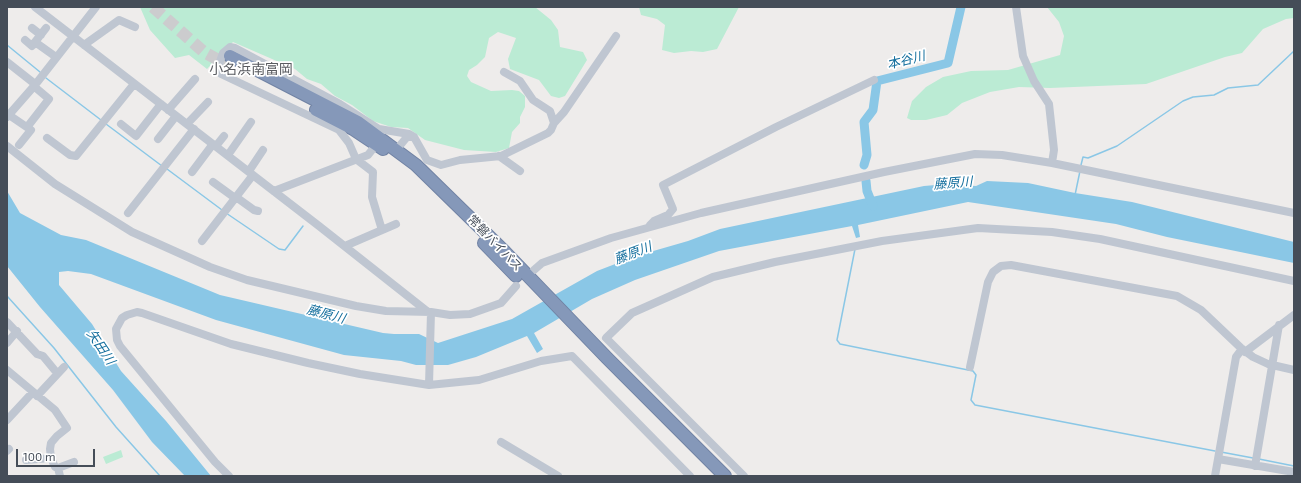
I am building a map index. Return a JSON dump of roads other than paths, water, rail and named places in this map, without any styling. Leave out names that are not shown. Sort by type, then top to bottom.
[{"type":"highway","name":"常磐バイパス","points":[[228,60],[340,122],[387,145],[434,181],[713,476]]},
{"type":"highway","name":"常磐バイパス","points":[[387,145],[393,156],[438,196],[526,280]]},
{"type":"highway","name":"常磐バイパス","points":[[581,336],[725,476]]},
{"type":"street","points":[[35,7],[429,312]]},
{"type":"street","points":[[18,145],[31,130],[28,126],[8,116],[35,85],[96,7]]},
{"type":"street","points":[[1016,7],[1023,56],[1034,81],[1049,104],[1054,150],[1052,163]]},
{"type":"street","points":[[84,45],[119,20],[135,27]]},
{"type":"street","points":[[25,40],[32,46],[43,32],[32,28]]},
{"type":"street","points":[[382,230],[372,197],[372,172],[356,159],[349,143],[339,130],[221,74],[218,67],[225,51],[231,47],[235,48],[340,104],[379,129],[409,134],[414,137],[427,160],[438,164],[499,156],[548,133],[616,36]]},
{"type":"street","points":[[36,42],[56,58]]},
{"type":"street","points":[[7,62],[35,85],[49,99],[28,126]]},
{"type":"street","points":[[504,72],[520,81],[533,100],[550,111],[554,123]]},
{"type":"street","points":[[168,110],[195,79]]},
{"type":"street","points":[[649,227],[651,222],[668,215],[673,209],[663,185],[776,126],[874,80]]},
{"type":"street","points":[[47,138],[70,155],[76,156],[134,84]]},
{"type":"street","points":[[128,214],[208,102]]},
{"type":"street","points":[[122,124],[136,136],[161,104]]},
{"type":"street","points":[[158,139],[176,116]]},
{"type":"street","points":[[228,155],[250,122]]},
{"type":"street","points":[[387,145],[394,140],[398,132]]},
{"type":"street","points":[[192,172],[224,136]]},
{"type":"street","points":[[274,191],[368,155],[406,137],[414,137]]},
{"type":"street","points":[[7,146],[55,184],[132,232],[210,267],[260,283],[356,306],[400,313],[429,312],[462,315],[477,312],[501,302],[526,280],[542,263],[611,238],[701,213],[884,172],[976,154],[1002,155],[1052,163],[1294,213]]},
{"type":"street","points":[[202,241],[236,197],[263,150]]},
{"type":"street","points":[[499,156],[520,171]]},
{"type":"street","points":[[213,182],[254,210],[258,211]]},
{"type":"street","points":[[345,246],[396,224]]},
{"type":"street","points":[[744,476],[606,338],[632,312],[713,278],[775,262],[874,242],[978,228],[1045,232],[1100,239],[1294,281]]},
{"type":"street","points":[[970,367],[988,282],[993,272],[1001,266],[1011,265],[1177,296],[1201,310],[1244,350],[1273,365],[1294,370]]},
{"type":"street","points":[[229,476],[215,462],[120,346],[117,340],[116,329],[122,318],[137,312],[142,313],[231,344],[360,374],[429,385],[479,380],[541,361],[572,356],[690,476]]},
{"type":"street","points":[[429,312],[429,385]]},
{"type":"street","points":[[1215,476],[1236,358],[1244,350],[1294,314]]},
{"type":"street","points":[[7,322],[37,354],[43,356],[57,373]]},
{"type":"street","points":[[1255,466],[1279,326]]},
{"type":"street","points":[[7,343],[17,331]]},
{"type":"street","points":[[7,420],[64,367]]},
{"type":"street","points":[[7,370],[55,410],[67,428],[51,443],[51,458],[54,467],[59,472],[74,462]]},
{"type":"street","points":[[501,442],[558,476]]},
{"type":"street","points":[[26,460],[51,458]]},
{"type":"street","points":[[1218,459],[1294,472]]},
{"type":"water","name":"矢田川","points":[[987,181],[1028,183],[1075,193],[1132,202],[1294,242],[1294,263],[1167,237],[1116,224],[968,202],[858,225],[860,237],[856,238],[852,226],[719,251],[635,280],[592,299],[534,333],[543,349],[537,353],[527,336],[476,357],[448,365],[416,365],[401,361],[344,355],[216,320],[91,274],[68,271],[59,272],[59,285],[92,324],[121,371],[166,421],[211,476],[185,476],[152,442],[113,390],[40,307],[7,266],[7,191],[20,213],[61,235],[86,240],[220,295],[383,333],[419,334],[438,343],[512,319],[597,271],[636,256],[688,241],[720,229],[924,186],[947,184],[976,186]]},
{"type":"waterway","name":"本谷川","points":[[864,165],[867,155],[864,122],[873,110],[877,81],[948,63],[961,7]]},
{"type":"waterway","points":[[7,45],[40,72]]},
{"type":"waterway","points":[[1081,165],[1083,157],[1088,158],[1117,146],[1183,101],[1193,97],[1214,95],[1228,88],[1258,85],[1294,51]]},
{"type":"waterway","points":[[46,78],[101,120]]},
{"type":"waterway","points":[[106,124],[162,166]]},
{"type":"waterway","points":[[167,169],[222,210]]},
{"type":"waterway","points":[[1075,195],[1080,171]]},
{"type":"waterway","name":"本谷川","points":[[866,181],[867,191],[873,206]]},
{"type":"waterway","points":[[226,213],[279,249],[285,250],[303,226]]},
{"type":"waterway","points":[[855,249],[837,340],[840,344],[973,371],[976,375],[971,400],[975,405],[1215,451]]},
{"type":"waterway","points":[[7,296],[54,348],[116,427],[160,476]]},
{"type":"waterway","points":[[1221,452],[1253,458]]},
{"type":"waterway","points":[[1259,459],[1294,466]]},
{"type":"tunnel","points":[[153,7],[204,52],[226,64]]},
{"type":"district","name":"小名浜南富岡","points":[[251,69]]},
{"type":"water label","name":"藤原川","points":[[953,183]]},
{"type":"water label","name":"藤原川","points":[[633,253]]},
{"type":"water label","name":"藤原川","points":[[326,314]]}]
